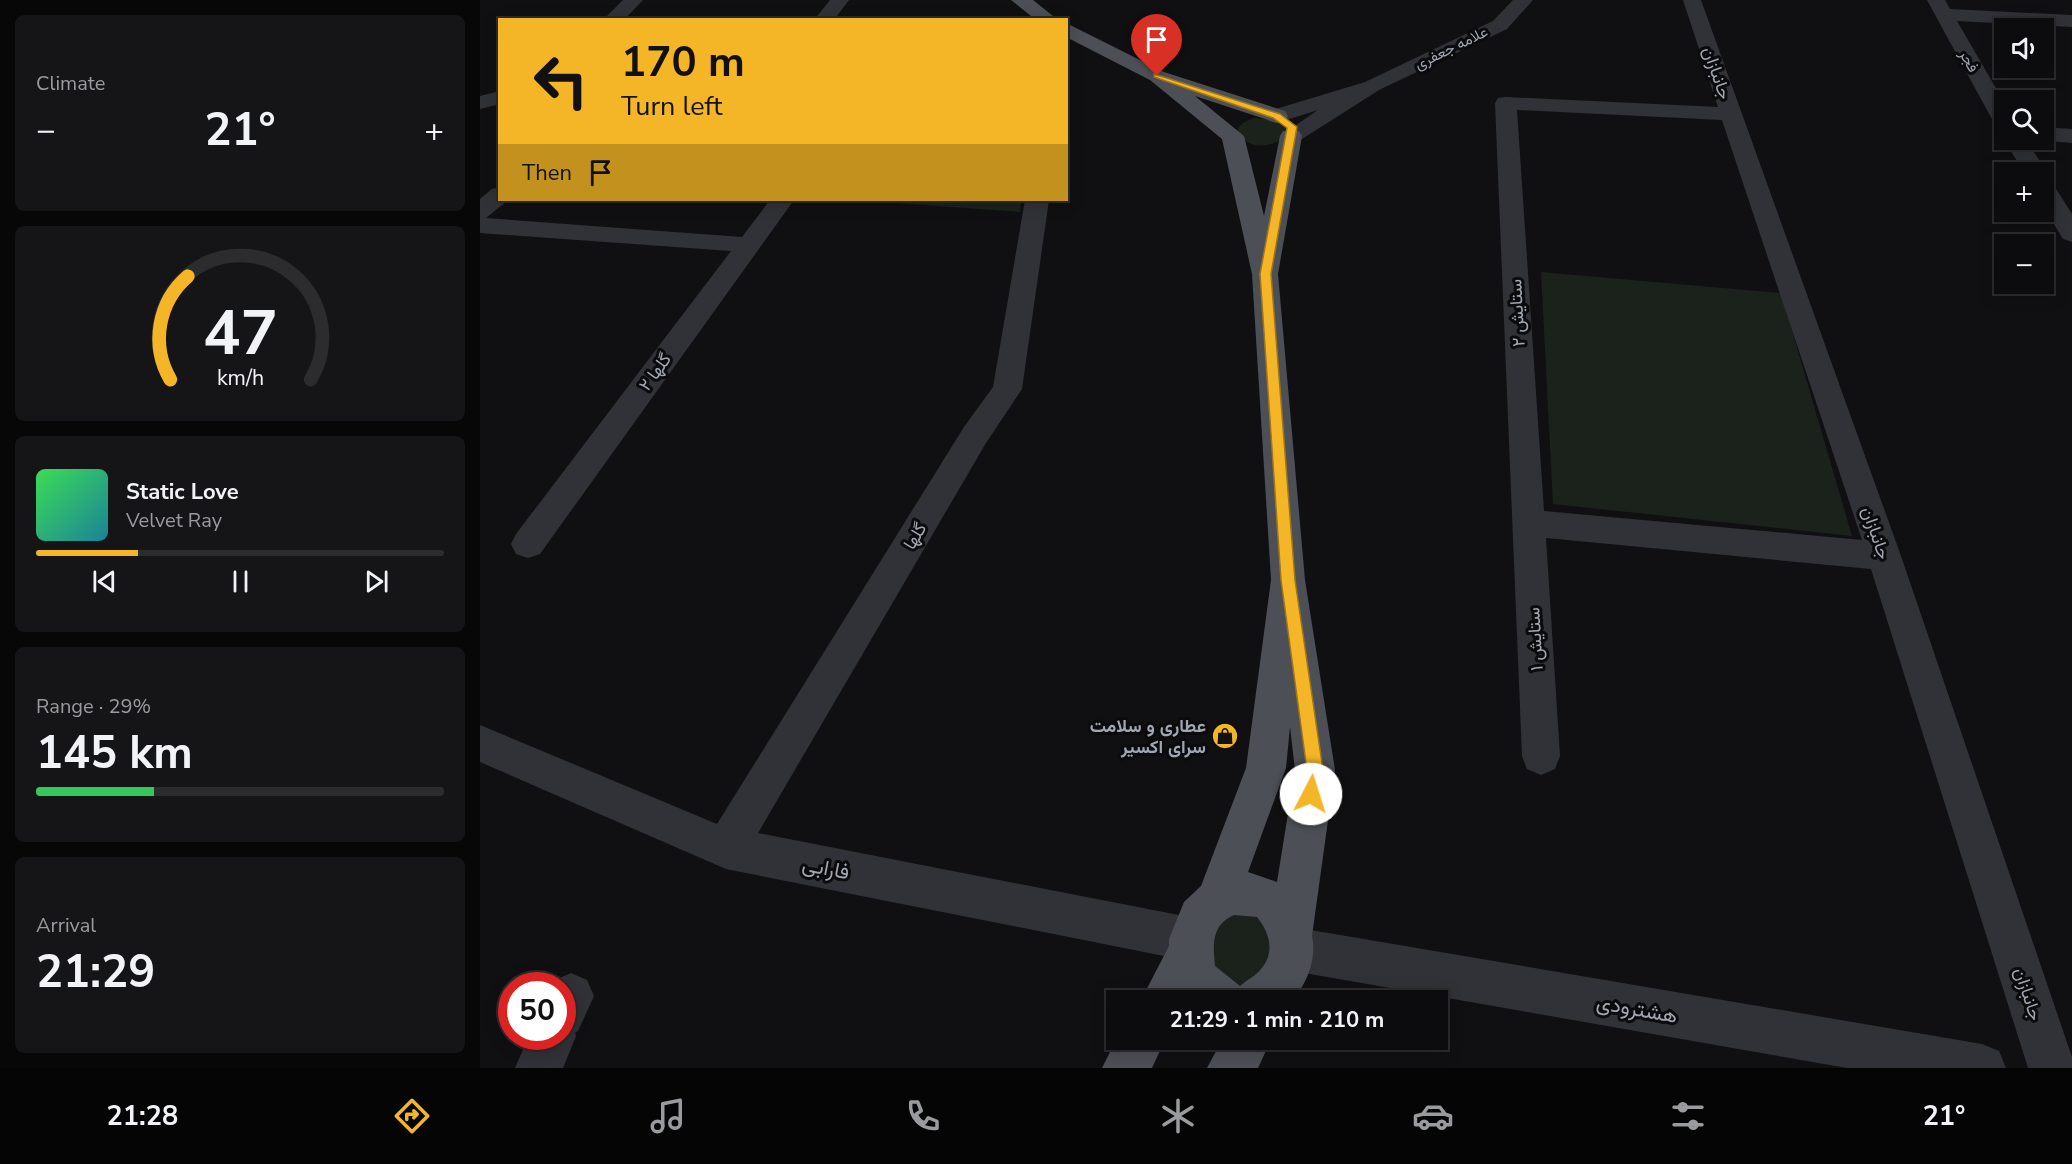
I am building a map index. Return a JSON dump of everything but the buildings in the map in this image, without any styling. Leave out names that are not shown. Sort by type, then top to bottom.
[{"type":"main road","points":[[1020,0],[1046,18]]},
{"type":"main road","points":[[1068,30],[1157,76],[1277,116],[1292,127],[1275,144],[1265,274],[1288,580],[1315,770],[1279,973]]},
{"type":"main road","points":[[1157,76],[1244,144],[1275,144]]},
{"type":"main road","points":[[1265,274],[1233,136],[1234,125],[1248,117],[1277,116]]},
{"type":"main road","points":[[1169,990],[1189,947],[1200,915],[1218,897],[1266,768],[1288,580]]},
{"type":"main road","points":[[1218,897],[1249,892],[1264,896],[1286,918],[1279,973]]},
{"type":"main road","points":[[1189,947],[1194,973],[1207,990]]},
{"type":"main road","points":[[1126,1068],[1136,1050]]},
{"type":"main road","points":[[1231,1068],[1242,1050]]},
{"type":"street","points":[[614,18],[634,0]]},
{"type":"street","points":[[825,18],[840,0]]},
{"type":"street","name":"علامه جعفری","points":[[1372,86],[1500,25],[1524,0]]},
{"type":"street","name":"جانبازان","points":[[1692,0],[1884,556],[2052,1068]]},
{"type":"street","points":[[1939,7],[2072,21]]},
{"type":"street","name":"فجر","points":[[1939,7],[1994,103]]},
{"type":"street","points":[[1277,116],[1372,86]]},
{"type":"street","points":[[1275,144],[1372,86]]},
{"type":"street","points":[[480,103],[498,98]]},
{"type":"street","name":"ستایش ۲","points":[[1529,523],[1506,103],[1731,114]]},
{"type":"street","points":[[2054,135],[2072,136]]},
{"type":"street","points":[[480,212],[498,196]]},
{"type":"street","name":"گلها ۲","points":[[528,544],[781,201]]},
{"type":"street","name":"گلها","points":[[726,848],[975,435],[1007,389],[1037,201]]},
{"type":"street","points":[[2054,204],[2072,234]]},
{"type":"street","points":[[480,225],[749,245]]},
{"type":"street","points":[[1529,523],[1884,556]]},
{"type":"street","name":"ستایش ۱","points":[[1529,523],[1541,756]]},
{"type":"street","name":"فارابی","points":[[480,743],[726,848],[1189,947]]},
{"type":"street","name":"هشترودی","points":[[1279,973],[1982,1068]]},
{"type":"street","points":[[538,1068],[546,1050]]},
{"type":"shaded area","points":[[1255,118],[1279,121],[1287,128],[1288,133],[1269,145],[1255,145],[1248,142],[1237,132],[1241,124]]},
{"type":"shaded area","points":[[866,201],[1021,201],[1020,212]]},
{"type":"shaded area","points":[[1541,272],[1781,293],[1852,536],[1553,504]]},
{"type":"shaded area","points":[[1266,909],[1274,978],[1221,990],[1198,937],[1214,911]]},
{"type":"place","name":"عطاری و سلامت سرای اکسیر","points":[[1225,736]]},
{"type":"route","points":[[1157,76],[1277,116],[1292,127],[1293,132],[1265,274],[1288,580],[1315,770],[1311,794]]}]
